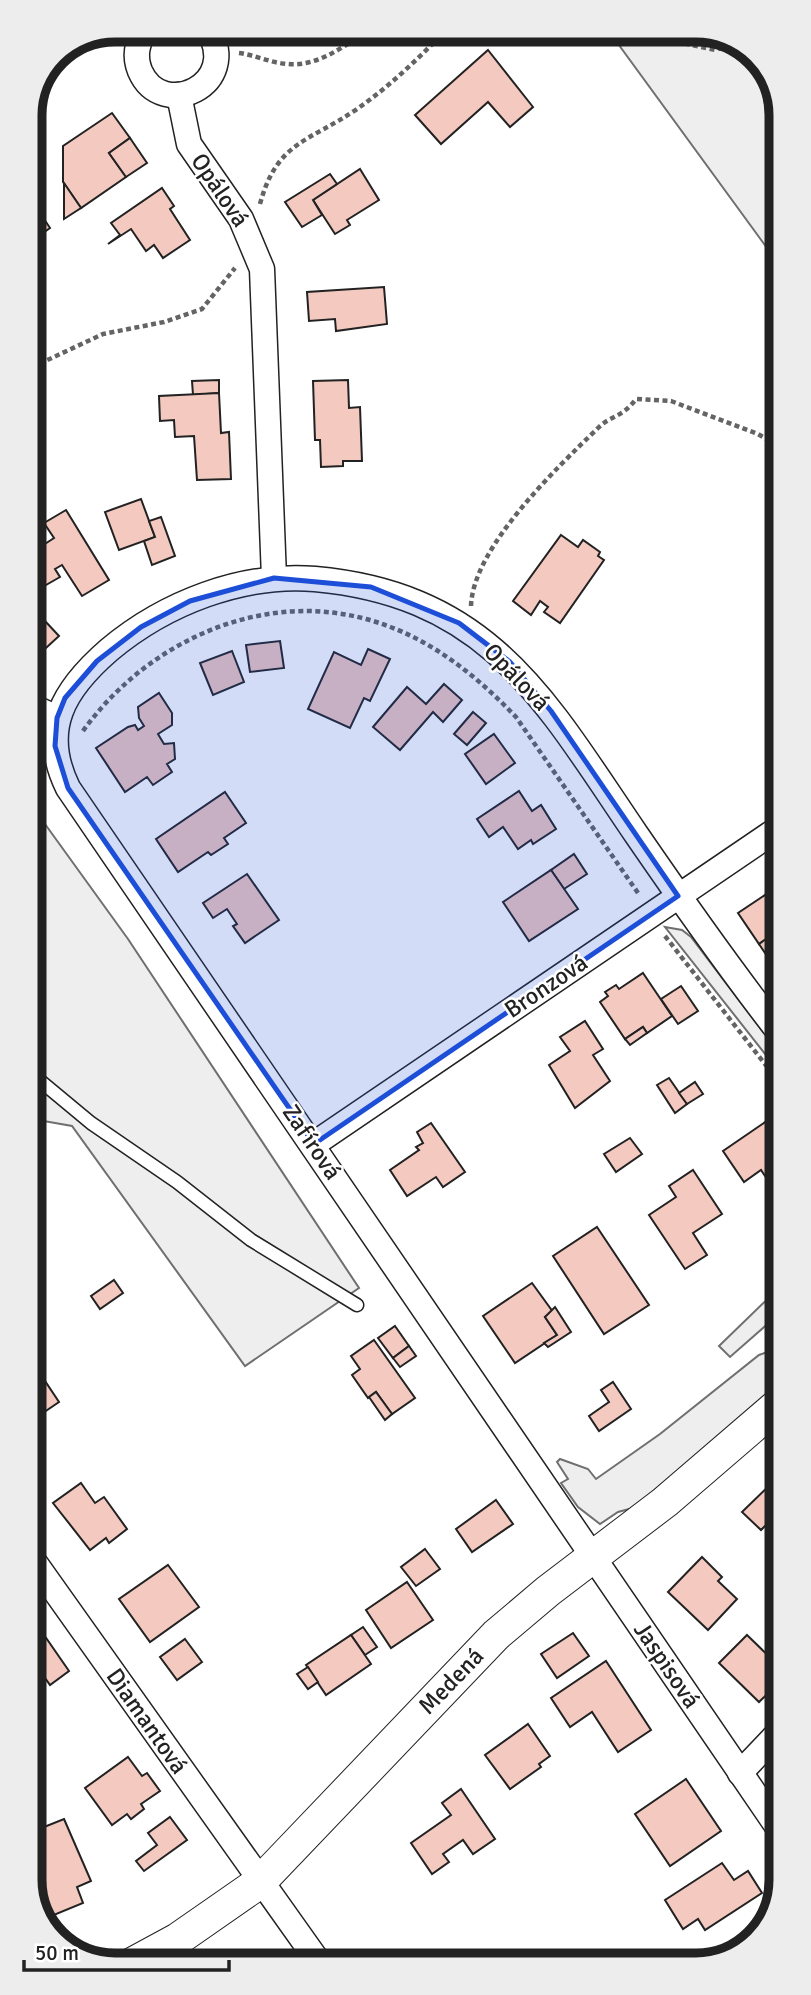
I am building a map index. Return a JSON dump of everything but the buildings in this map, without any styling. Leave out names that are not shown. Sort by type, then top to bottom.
[{"type":"street","points":[[141,42],[137,51],[143,77],[165,93],[179,95],[202,86],[216,65],[217,53],[213,42]]},
{"type":"street","name":"Opálová","points":[[179,95],[189,144],[242,219],[255,245],[262,269],[274,578]]},
{"type":"street","name":"Opálová","points":[[141,627],[219,590],[274,578],[337,581],[371,587],[428,607],[471,631],[509,662],[534,689],[678,896],[769,1019]]},
{"type":"street","name":"Zafírová","points":[[141,627],[78,680],[65,698],[57,718],[55,746],[59,769],[68,788],[594,1557]]},
{"type":"street","points":[[42,711],[57,718]]},
{"type":"street","name":"Bronzová","points":[[314,1144],[769,835]]},
{"type":"street","name":"Medená","points":[[152,1953],[178,1939],[260,1882],[496,1635],[705,1469],[769,1413]]},
{"type":"street","name":"Jaspisová","points":[[594,1557],[769,1815]]},
{"type":"street","name":"Diamantová","points":[[42,1572],[260,1882]]},
{"type":"street","points":[[740,1773],[769,1743]]},
{"type":"street","points":[[260,1882],[312,1953]]},
{"type":"lane","points":[[42,1082],[91,1124],[177,1182],[251,1240],[357,1305]]},
{"type":"path","points":[[217,53],[242,53],[290,65],[337,51],[350,42]]},
{"type":"path","points":[[42,363],[103,334],[164,322],[202,309],[255,245],[257,217],[274,167],[297,144],[358,108],[408,68],[434,42]]},
{"type":"path","points":[[677,42],[716,50],[722,47]]},
{"type":"path","points":[[471,631],[472,599],[480,566],[505,528],[601,424],[625,414],[636,399],[671,401],[769,441]]},
{"type":"path","points":[[78,740],[107,701],[131,677],[184,640],[234,622],[301,612],[334,612],[368,620],[437,650],[468,671],[502,702],[516,717],[638,894]]},
{"type":"path","points":[[662,932],[769,1069]]},
{"type":"highlighted area","points":[[274,578],[371,587],[459,623],[510,662],[551,711],[678,896],[314,1144],[68,788],[55,746],[57,718],[65,698],[97,661],[141,627],[190,601]]},
{"type":"shaded area","points":[[617,42],[710,43],[733,52],[754,70],[768,101],[767,248]]},
{"type":"shaded area","points":[[42,820],[128,939],[359,1288],[245,1366],[72,1126],[42,1121]]},
{"type":"shaded area","points":[[665,927],[682,930],[691,937],[769,1040],[769,1059]]},
{"type":"shaded area","points":[[769,1298],[769,1323],[730,1357],[719,1346]]},
{"type":"shaded area","points":[[769,1351],[769,1394],[633,1508],[618,1512],[600,1524],[578,1507],[561,1483],[568,1479],[557,1462],[560,1459],[588,1469],[596,1479],[660,1434],[759,1355]]}]
